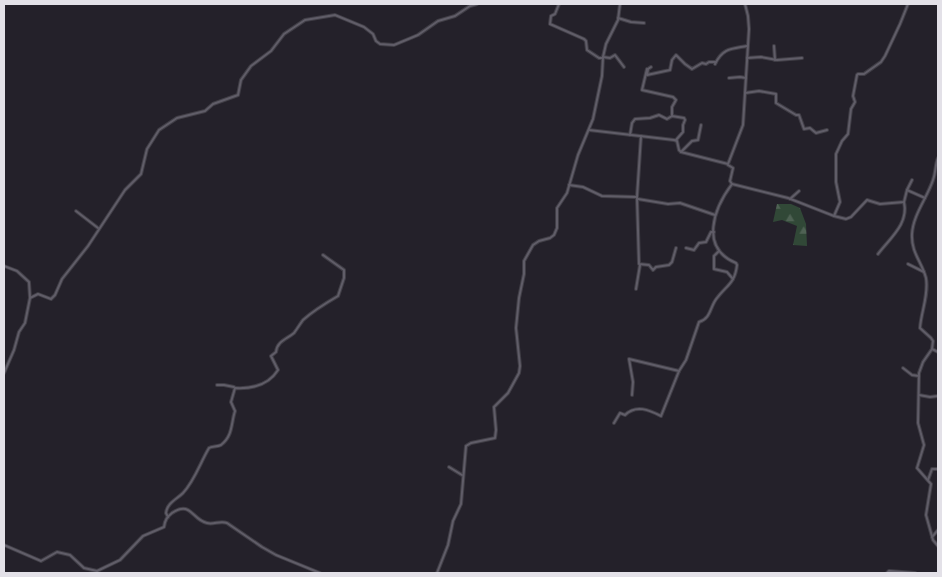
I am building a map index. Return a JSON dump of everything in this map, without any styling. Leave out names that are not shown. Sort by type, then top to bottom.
[{"type":"street","points":[[30,298],[38,294],[53,298],[62,279],[125,190],[141,174],[147,149],[159,130],[177,118],[205,111],[214,104],[238,95],[241,80],[248,70],[271,51],[284,34],[305,20],[335,15],[364,27],[373,34],[380,44],[394,45],[418,35],[438,21],[455,16],[470,6],[477,4]]},
{"type":"street","points":[[559,4],[555,14],[551,16],[550,24],[584,39],[587,50],[598,58],[610,58],[615,55],[624,67]]},
{"type":"street","points":[[437,573],[448,545],[453,521],[461,504],[466,446],[470,443],[495,438],[494,406],[513,387],[516,381],[520,366],[516,328],[524,262],[533,245],[554,235],[557,208],[567,193],[578,156],[589,130],[602,76],[606,44],[618,18],[620,4]]},
{"type":"street","points":[[728,164],[743,125],[748,17],[745,4]]},
{"type":"street","points":[[834,216],[840,202],[836,182],[836,154],[839,145],[848,134],[851,109],[855,102],[853,96],[857,75],[864,74],[881,62],[897,32],[908,4]]},
{"type":"street","points":[[618,18],[644,23]]},
{"type":"street","points":[[672,116],[672,107],[676,100],[673,97],[642,90],[646,70],[650,68],[647,75],[671,70],[672,59],[676,54],[692,69],[702,63],[715,63],[720,54],[727,49],[747,46]]},
{"type":"street","points":[[774,46],[775,60]]},
{"type":"street","points":[[747,58],[761,57],[775,60],[802,58]]},
{"type":"street","points":[[730,78],[740,76],[746,78]]},
{"type":"street","points":[[745,93],[759,91],[776,94],[776,103],[794,112],[796,115],[799,114],[804,128],[810,128],[816,133],[827,130]]},
{"type":"street","points":[[630,135],[632,123],[635,119],[659,115],[667,119],[672,116],[684,118],[685,120],[683,132],[676,140]]},
{"type":"street","points":[[681,152],[692,141],[698,140],[701,125]]},
{"type":"street","points":[[589,130],[676,140]]},
{"type":"street","points":[[636,289],[640,265],[638,263],[637,198],[640,136]]},
{"type":"street","points":[[614,423],[620,413],[625,415],[630,410],[636,408],[648,410],[661,416],[678,370],[686,360],[699,322],[706,320],[717,297],[734,280],[737,267],[736,263],[719,251],[714,232],[715,215],[720,202],[732,184],[730,181],[733,168],[728,164],[681,152],[676,140]]},
{"type":"street","points":[[938,158],[933,180],[912,234],[914,251],[924,272],[926,285],[926,296],[920,326],[921,330],[932,338],[933,342],[932,349],[920,368],[918,423],[924,445],[917,468],[931,484],[926,514],[932,537],[938,546]]},
{"type":"street","points":[[878,254],[900,226],[906,213],[904,202],[912,180]]},
{"type":"street","points":[[732,184],[790,199],[846,219],[852,217],[867,200],[880,204],[904,202]]},
{"type":"street","points":[[569,185],[583,187],[602,196],[637,198],[668,204],[680,203],[715,215]]},
{"type":"street","points":[[907,190],[925,198]]},
{"type":"street","points":[[790,199],[799,191]]},
{"type":"street","points":[[76,211],[99,228]]},
{"type":"street","points":[[686,248],[694,250],[699,243],[706,242],[712,232],[714,232]]},
{"type":"street","points":[[640,265],[649,265],[652,270],[656,267],[669,265],[672,262],[676,248]]},
{"type":"street","points":[[719,251],[714,256],[714,270],[727,272],[734,280]]},
{"type":"street","points":[[217,385],[251,388],[272,379],[278,370],[271,356],[276,352],[276,347],[321,305],[338,296],[344,278],[344,269],[333,264],[323,255]]},
{"type":"street","points":[[908,264],[924,272]]},
{"type":"street","points":[[4,266],[17,271],[29,282],[30,298],[25,323],[19,332],[14,350],[4,372]]},
{"type":"street","points":[[932,349],[938,352]]},
{"type":"street","points":[[632,394],[633,381],[629,359],[678,370]]},
{"type":"street","points":[[903,368],[912,375],[919,376]]},
{"type":"street","points":[[168,516],[166,513],[167,507],[182,494],[192,481],[209,448],[220,446],[231,432],[235,411],[231,402],[234,388]]},
{"type":"street","points":[[919,395],[938,396]]},
{"type":"street","points":[[449,467],[463,476]]},
{"type":"street","points":[[928,480],[932,469],[938,469]]},
{"type":"street","points":[[94,573],[120,560],[143,536],[164,527],[168,516],[178,509],[185,508],[207,523],[227,522],[269,551],[320,573]]},
{"type":"street","points":[[932,537],[938,530]]},
{"type":"street","points":[[4,545],[41,561],[53,553],[61,552],[70,555],[84,568],[97,570]]},
{"type":"street","points":[[887,573],[889,571],[915,573]]},
{"type":"green space","points":[[777,204],[791,204],[800,208],[806,224],[807,246],[793,245],[797,226],[782,220],[773,222]]}]
